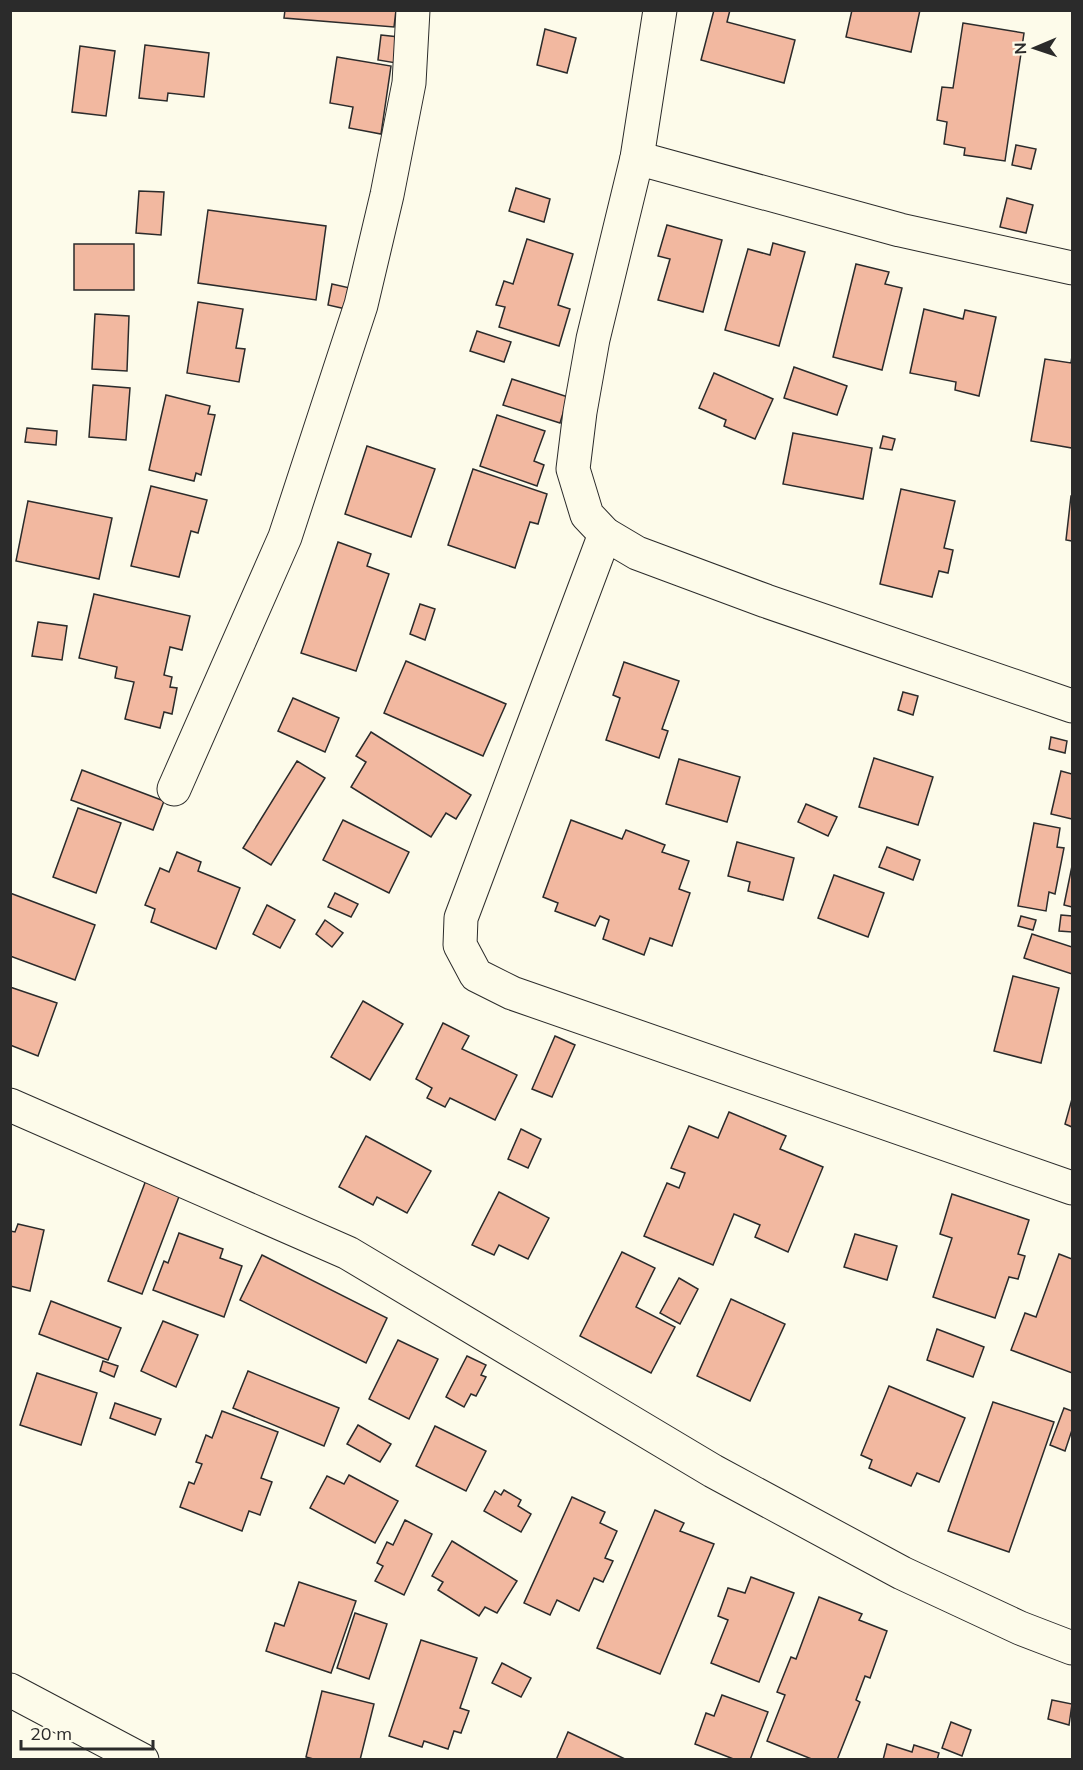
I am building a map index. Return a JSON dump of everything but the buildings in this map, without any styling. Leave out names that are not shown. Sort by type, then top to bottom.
[{"type":"street","points":[[174,789],[285,537],[361,304],[387,195],[409,83],[413,10]]},
{"type":"street","points":[[660,10],[637,158],[593,339],[573,469],[587,515],[605,534],[647,557],[766,601],[1072,706]]},
{"type":"street","points":[[637,158],[900,230],[1072,268]]},
{"type":"street","points":[[605,534],[461,918],[460,945],[476,975],[512,993],[1072,1188]]},
{"type":"street","points":[[10,1105],[348,1253],[712,1471],[902,1573],[1020,1628],[1072,1648]]},
{"type":"street","points":[[10,1690],[142,1760]]}]
